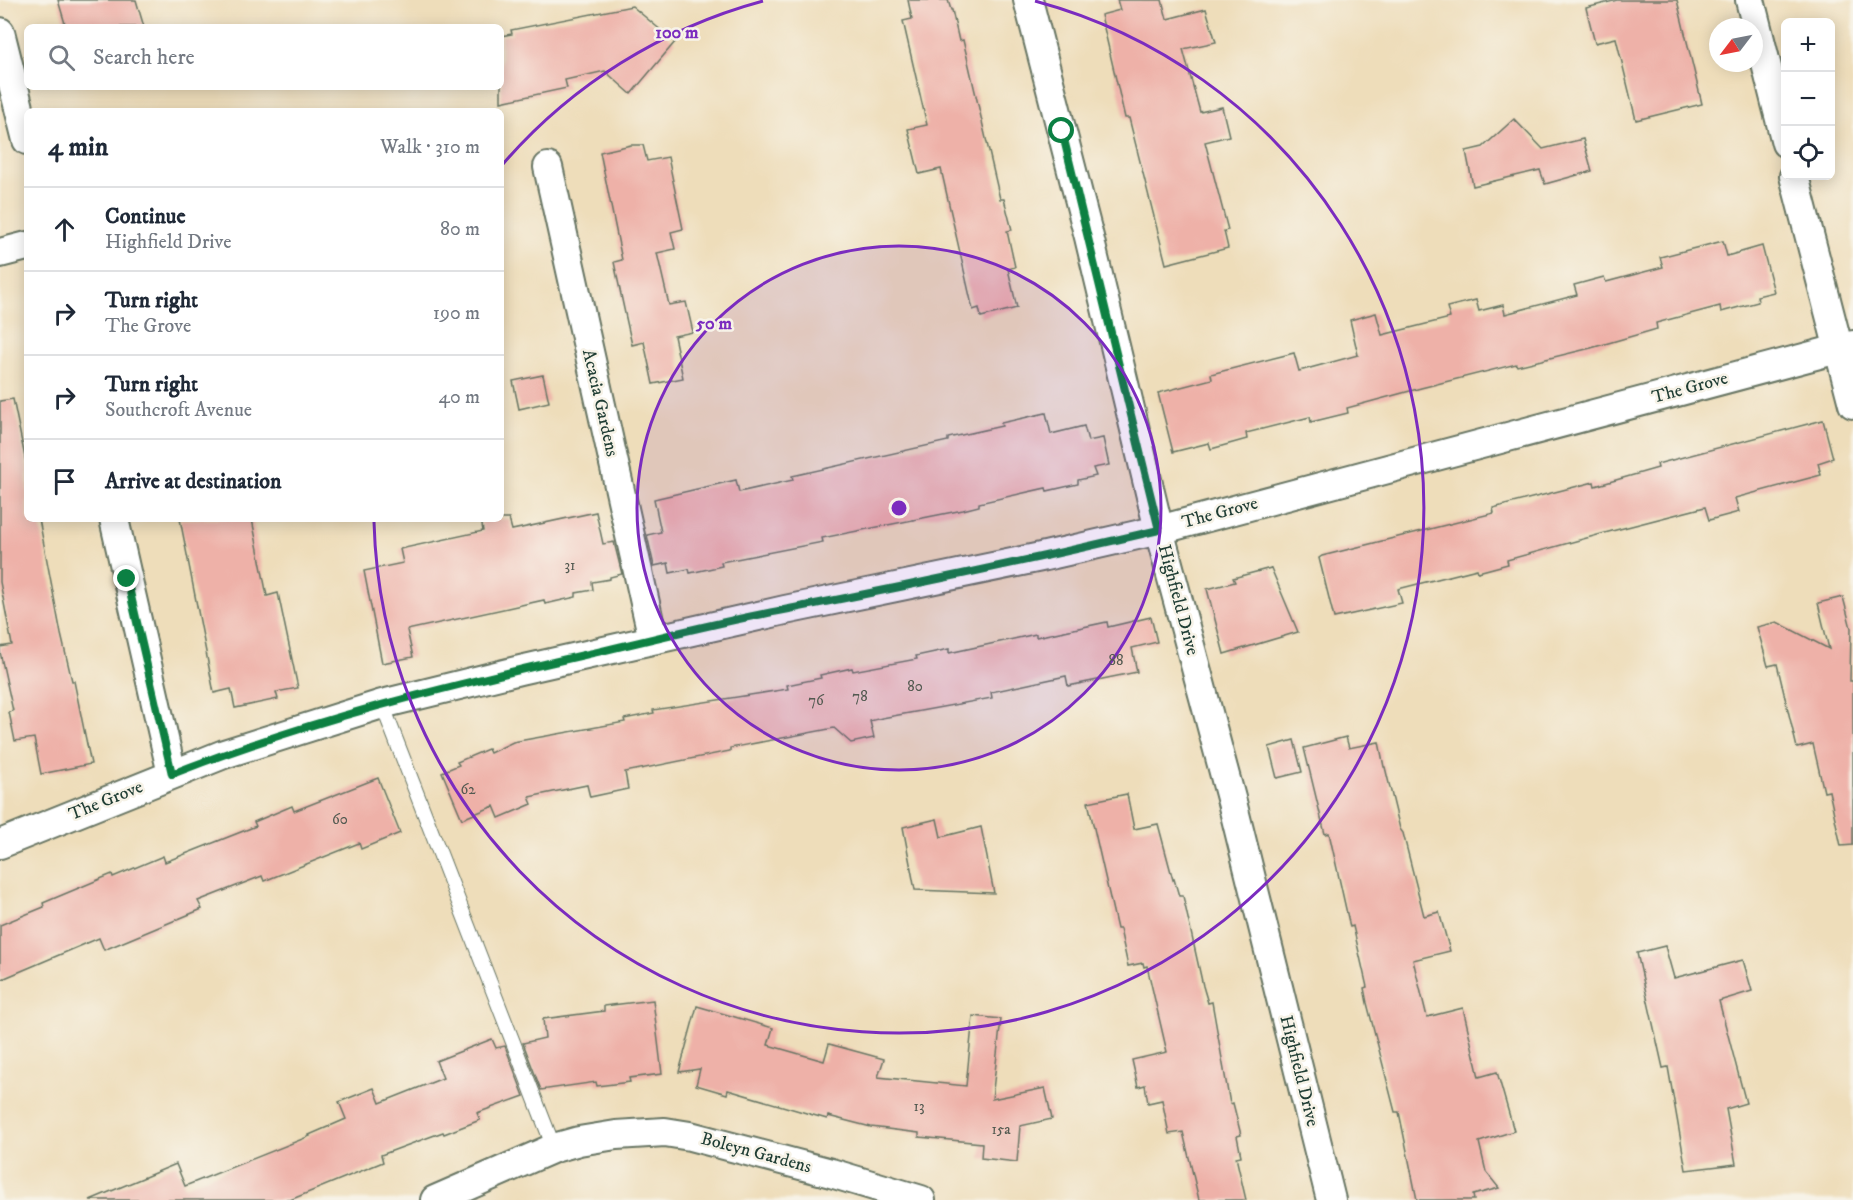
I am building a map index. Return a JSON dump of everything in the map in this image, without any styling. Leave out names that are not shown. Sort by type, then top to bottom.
[{"type":"street","name":"Highfield Drive","points":[[1028,0],[1086,226],[1159,530],[1232,802],[1331,1200]]},
{"type":"street","points":[[1750,0],[1781,127]]},
{"type":"street","points":[[0,32],[24,128]]},
{"type":"street","name":"Acacia Gardens","points":[[548,167],[653,639]]},
{"type":"street","points":[[1795,180],[1846,347],[1853,404]]},
{"type":"street","points":[[0,253],[24,247]]},
{"type":"street","name":"The Grove","points":[[0,844],[172,774],[269,739],[382,704],[785,609],[1041,557],[1159,530],[1846,347]]},
{"type":"street","points":[[115,522],[172,774]]},
{"type":"street","name":"Boleyn Gardens","points":[[435,1200],[554,1148],[587,1139],[665,1132],[690,1136],[831,1173],[921,1200]]},
{"type":"lane","points":[[382,704],[554,1148]]},
{"type":"building","points":[[58,0],[136,0],[143,24],[65,24]]},
{"type":"building","points":[[908,0],[948,0],[959,41],[963,40],[1000,199],[1004,199],[1012,230],[1007,231],[1015,267],[1008,269],[1017,308],[981,317],[979,308],[973,310],[941,169],[919,174],[908,129],[927,125],[903,21],[912,19]]},
{"type":"building","points":[[1117,0],[1162,0],[1167,19],[1206,9],[1216,42],[1183,49],[1200,112],[1222,107],[1229,136],[1205,142],[1228,230],[1224,231],[1228,248],[1166,264],[1129,118],[1125,118],[1101,15],[1120,10]]},
{"type":"building","points":[[1617,0],[1677,0],[1702,104],[1636,120],[1616,38],[1595,43],[1586,8]]},
{"type":"building","points":[[632,6],[675,42],[631,94],[605,71],[565,80],[567,88],[501,102],[501,90],[504,90],[504,35],[512,34],[511,30]]},
{"type":"building","points":[[1514,119],[1543,149],[1583,139],[1592,171],[1545,184],[1540,170],[1473,186],[1466,151],[1483,147]]},
{"type":"building","points":[[631,145],[643,145],[647,161],[668,157],[683,229],[671,232],[675,249],[657,253],[669,305],[686,302],[693,332],[674,336],[683,378],[653,384],[644,342],[632,345],[614,262],[622,260],[600,152]]},
{"type":"building","points":[[1723,241],[1727,256],[1762,246],[1774,292],[1757,296],[1758,302],[1721,312],[1720,306],[1656,323],[1657,329],[1591,348],[1517,366],[1516,364],[1347,408],[1348,413],[1311,422],[1310,417],[1246,433],[1247,439],[1211,449],[1209,443],[1173,452],[1158,393],[1212,379],[1211,374],[1294,353],[1299,371],[1358,355],[1350,320],[1376,313],[1382,335],[1450,318],[1447,307],[1476,300],[1479,311],[1503,305],[1505,314],[1577,295],[1574,285],[1604,277],[1606,282],[1663,267],[1660,257]]},
{"type":"building","points":[[543,375],[549,402],[519,409],[513,381]]},
{"type":"building","points":[[13,399],[24,452],[24,522],[40,522],[61,634],[72,681],[74,681],[91,764],[41,774],[34,738],[15,741],[9,712],[13,711],[0,652],[0,647],[12,645],[0,582],[0,401]]},
{"type":"building","points":[[1046,413],[1051,434],[1084,426],[1088,441],[1103,438],[1109,465],[1093,468],[1096,476],[1078,480],[1078,484],[1047,491],[1046,488],[979,503],[979,506],[963,510],[822,538],[823,542],[721,562],[722,566],[690,573],[689,569],[670,573],[668,563],[654,566],[647,535],[661,532],[654,499],[736,480],[739,492],[793,480],[792,476],[948,441],[948,438]]},
{"type":"building","points":[[1823,420],[1833,458],[1818,463],[1821,475],[1735,498],[1739,512],[1709,520],[1705,507],[1612,531],[1507,560],[1508,564],[1478,572],[1477,569],[1398,589],[1402,603],[1334,618],[1319,558],[1322,556],[1494,513],[1493,508],[1594,482],[1595,486],[1658,468],[1657,464]]},
{"type":"building","points":[[596,512],[603,544],[614,542],[622,574],[592,582],[593,590],[576,593],[576,597],[545,604],[544,600],[407,630],[413,657],[382,663],[364,571],[403,563],[400,549],[483,531],[482,522],[504,522],[504,519],[509,519],[512,530]]},
{"type":"building","points":[[181,522],[253,522],[267,596],[278,593],[298,688],[276,692],[278,699],[235,708],[231,689],[214,693]]},
{"type":"building","points":[[1271,568],[1298,632],[1224,654],[1207,589],[1235,582],[1233,578]]},
{"type":"building","points":[[1843,597],[1851,628],[1853,845],[1841,846],[1829,791],[1824,792],[1813,744],[1797,748],[1777,664],[1768,666],[1757,627],[1777,622],[1829,649],[1818,603]]},
{"type":"building","points":[[1151,617],[1157,642],[1132,648],[1137,672],[1068,686],[1066,676],[991,692],[992,698],[870,721],[874,738],[851,743],[834,728],[730,748],[730,751],[625,772],[628,789],[590,797],[587,785],[529,797],[532,804],[499,818],[494,806],[462,819],[442,772],[459,765],[457,762],[488,749],[490,753],[513,742],[625,722],[624,719],[654,713],[653,710],[788,689],[787,685],[821,678],[820,675],[917,659],[916,656],[949,649],[949,653],[1036,634],[1036,637],[1107,622],[1108,627]]},
{"type":"building","points":[[1346,737],[1349,748],[1379,742],[1424,916],[1439,912],[1450,951],[1413,960],[1427,1017],[1463,1008],[1479,1077],[1497,1072],[1514,1131],[1479,1142],[1486,1172],[1499,1188],[1473,1195],[1474,1200],[1417,1200],[1399,1112],[1395,1112],[1367,1003],[1364,988],[1367,987],[1353,926],[1350,927],[1329,833],[1325,834],[1304,748]]},
{"type":"building","points":[[1294,740],[1302,772],[1277,778],[1269,747]]},
{"type":"building","points":[[378,778],[400,833],[361,849],[359,843],[264,881],[262,876],[198,901],[202,909],[104,950],[99,938],[0,980],[0,925],[44,907],[43,903],[112,874],[113,877],[163,856],[165,862],[256,826],[254,822],[292,806],[294,811]]},
{"type":"building","points":[[1127,794],[1134,829],[1158,824],[1173,880],[1179,896],[1183,896],[1203,986],[1208,1003],[1212,1002],[1230,1104],[1233,1103],[1241,1135],[1237,1136],[1241,1156],[1236,1157],[1246,1200],[1199,1200],[1183,1132],[1169,1134],[1162,1100],[1148,1103],[1145,1085],[1138,1087],[1132,1060],[1167,1052],[1147,966],[1144,967],[1143,963],[1128,966],[1120,929],[1117,929],[1088,802]]},
{"type":"building","points":[[937,819],[941,837],[981,827],[994,893],[915,890],[903,827]]},
{"type":"building","points":[[1665,946],[1674,978],[1743,960],[1752,991],[1719,1001],[1746,1103],[1726,1109],[1736,1164],[1686,1170],[1668,1067],[1663,1068],[1637,953]]},
{"type":"building","points":[[653,1000],[662,1074],[629,1078],[630,1082],[597,1086],[596,1082],[541,1090],[523,1043],[545,1038],[543,1019],[604,1011],[604,1006]]},
{"type":"building","points":[[697,1006],[773,1028],[768,1045],[824,1061],[829,1044],[884,1059],[878,1077],[966,1086],[973,1016],[1001,1019],[992,1099],[1045,1088],[1052,1119],[1020,1126],[1017,1162],[981,1158],[982,1143],[919,1137],[919,1133],[871,1127],[828,1116],[827,1119],[728,1090],[727,1094],[696,1085],[700,1069],[679,1072]]},
{"type":"building","points":[[492,1039],[496,1048],[505,1046],[524,1096],[477,1113],[480,1120],[381,1155],[383,1162],[290,1200],[90,1200],[176,1164],[185,1186],[310,1136],[346,1119],[339,1102],[374,1088],[380,1103],[443,1078],[436,1061]]},
{"type":"route","points":[[127,579],[172,774],[269,739],[382,704],[785,609],[1041,557],[1159,530],[1062,131]]}]
